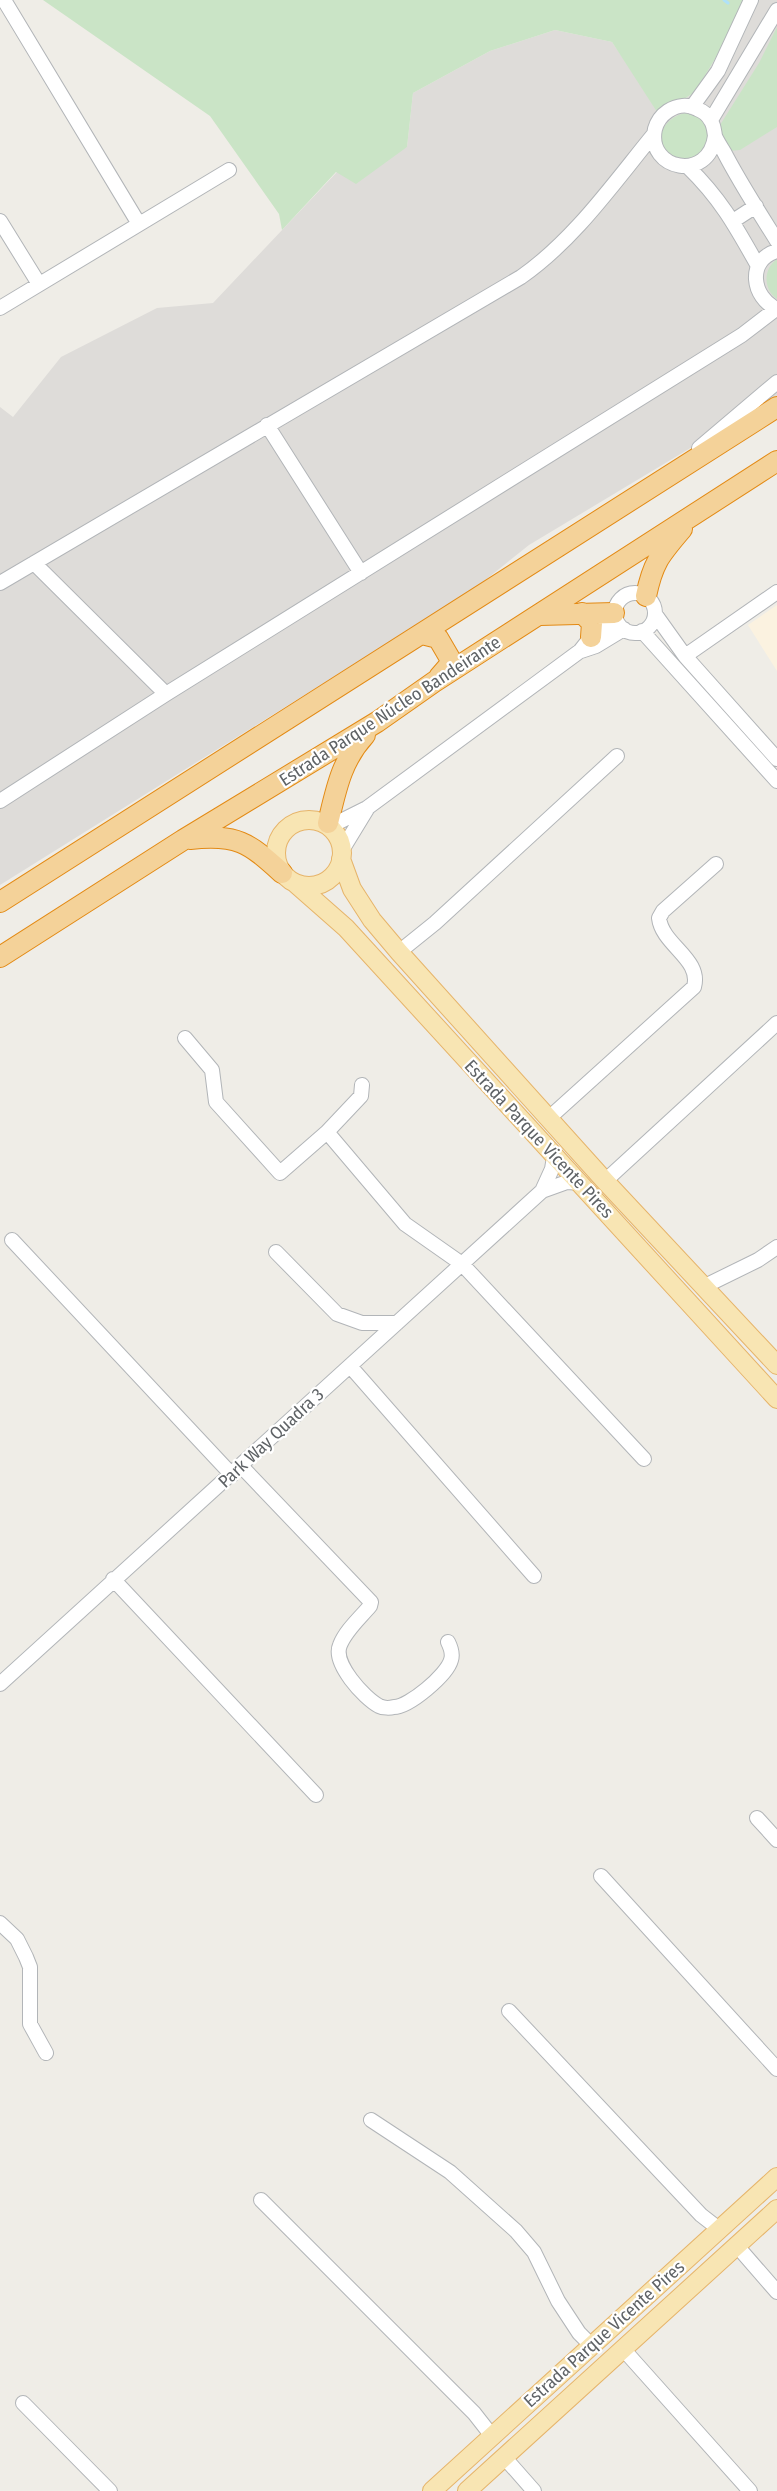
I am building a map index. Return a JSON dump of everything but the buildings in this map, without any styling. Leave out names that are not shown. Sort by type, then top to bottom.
[{"type":"highway","points":[[0,902],[777,407]]},
{"type":"highway","name":"Estrada Parque Núcleo Bandeirante","points":[[0,956],[183,840],[377,722],[434,682],[777,461]]},
{"type":"highway","points":[[651,605],[652,571],[658,556],[699,510]]},
{"type":"highway","points":[[538,616],[582,613],[618,621]]},
{"type":"highway","points":[[582,613],[592,623],[586,644]]},
{"type":"highway","points":[[422,634],[438,638],[452,662],[434,682]]},
{"type":"highway","points":[[330,825],[343,765],[354,747],[377,722]]},
{"type":"highway","points":[[183,840],[212,836],[239,840],[256,850],[289,878]]},
{"type":"main road","points":[[330,825],[319,820],[303,820],[295,823],[283,833],[276,849],[276,857],[289,878],[312,886],[321,884],[334,874],[341,854]]},
{"type":"main road","name":"Estrada Parque Vicente Pires","points":[[330,825],[341,839],[341,854],[352,889],[372,920],[605,1181],[777,1364]]},
{"type":"main road","name":"Estrada Parque Vicente Pires","points":[[289,878],[346,928],[554,1157],[581,1183],[774,1391]]},
{"type":"main road","name":"Estrada Parque Vicente Pires","points":[[432,2491],[777,2177]]},
{"type":"main road","name":"Estrada Parque Vicente Pires","points":[[467,2491],[777,2209]]},
{"type":"street","points":[[4,0],[139,224]]},
{"type":"street","points":[[692,107],[718,71],[751,0]]},
{"type":"street","points":[[711,120],[777,10]]},
{"type":"street","points":[[758,266],[733,221],[712,190],[688,167],[668,162],[660,154],[655,145],[654,134],[656,126],[667,112],[684,106],[692,107],[700,110],[711,120],[715,136],[777,241]]},
{"type":"street","points":[[0,583],[512,282],[544,260],[564,240],[654,134]]},
{"type":"street","points":[[688,167],[705,159],[711,152],[715,136]]},
{"type":"street","points":[[0,308],[229,170]]},
{"type":"street","points":[[733,221],[756,206]]},
{"type":"street","points":[[0,221],[39,284]]},
{"type":"street","points":[[777,251],[764,258],[758,266],[756,274],[757,292],[768,305],[777,309]]},
{"type":"street","points":[[0,800],[166,694],[734,340],[777,309]]},
{"type":"street","points":[[663,480],[777,382]]},
{"type":"street","points":[[267,425],[361,573]]},
{"type":"street","points":[[34,563],[166,694]]},
{"type":"street","points":[[651,605],[650,625],[642,632],[629,632],[618,621],[617,603],[625,595],[636,592],[651,605],[685,656],[777,759]]},
{"type":"street","points":[[685,656],[777,592]]},
{"type":"street","points":[[330,825],[367,808],[618,621]]},
{"type":"street","points":[[642,632],[777,781]]},
{"type":"street","points":[[399,952],[434,923],[617,756]]},
{"type":"street","points":[[341,854],[367,808]]},
{"type":"street","points":[[549,1118],[694,986],[696,980],[693,967],[664,935],[659,918],[663,911],[716,864]]},
{"type":"street","points":[[605,1181],[777,1023]]},
{"type":"street","points":[[185,1038],[212,1070],[216,1102],[280,1173],[327,1132],[360,1096],[362,1085]]},
{"type":"street","points":[[327,1132],[405,1224],[462,1264],[644,1459]]},
{"type":"street","name":"Park Way Quadra 3","points":[[3,1678],[236,1470],[542,1191],[552,1170],[554,1157]]},
{"type":"street","name":"Park Way Quadra 3","points":[[542,1191],[567,1182],[581,1183]]},
{"type":"street","points":[[12,1240],[236,1470],[370,1602],[370,1606],[352,1626],[339,1645],[338,1652],[340,1660],[354,1684],[368,1698],[381,1707],[395,1708],[407,1704],[445,1672],[451,1660],[452,1650],[448,1642]]},
{"type":"street","points":[[705,1286],[758,1260],[777,1247]]},
{"type":"street","points":[[276,1252],[337,1314],[362,1323],[397,1323]]},
{"type":"street","points":[[350,1366],[534,1576]]},
{"type":"street","points":[[113,1579],[316,1795]]},
{"type":"street","points":[[756,1818],[777,1840]]},
{"type":"street","points":[[601,1876],[777,2068]]},
{"type":"street","points":[[0,1923],[16,1939],[30,1967],[30,2024],[46,2053]]},
{"type":"street","points":[[509,2011],[701,2215],[719,2229]]},
{"type":"street","points":[[371,2120],[450,2172],[516,2231],[534,2252],[558,2300],[579,2333],[591,2345]]},
{"type":"street","points":[[261,2200],[474,2413],[492,2436]]},
{"type":"street","points":[[737,2246],[777,2292]]},
{"type":"street","points":[[624,2350],[750,2491]]},
{"type":"street","points":[[23,2403],[110,2491]]},
{"type":"street","points":[[504,2457],[534,2491]]},
{"type":"shaded area","points":[[744,0],[777,0],[777,396],[529,545],[474,589],[0,885],[0,407],[13,417],[61,357],[157,308],[213,303],[337,172],[407,147],[413,93],[490,51],[555,30],[612,42],[661,114],[695,92],[732,31]]},
{"type":"shaded area","points":[[777,605],[777,671],[748,625]]},
{"type":"green space","points":[[43,0],[744,0],[732,31],[695,92],[659,115],[612,42],[555,30],[490,51],[413,93],[407,147],[356,184],[336,172],[282,230],[279,214],[210,116]]},
{"type":"green space","points":[[777,27],[777,127],[740,150],[729,151],[721,139],[720,125],[759,63]]},
{"type":"green space","points":[[685,113],[702,120],[711,137],[699,158],[676,160],[664,149],[661,143],[662,131],[669,121]]},
{"type":"green space","points":[[777,259],[777,299],[769,290],[766,279],[769,268]]},
{"type":"waterway","points":[[724,0],[728,3]]}]
